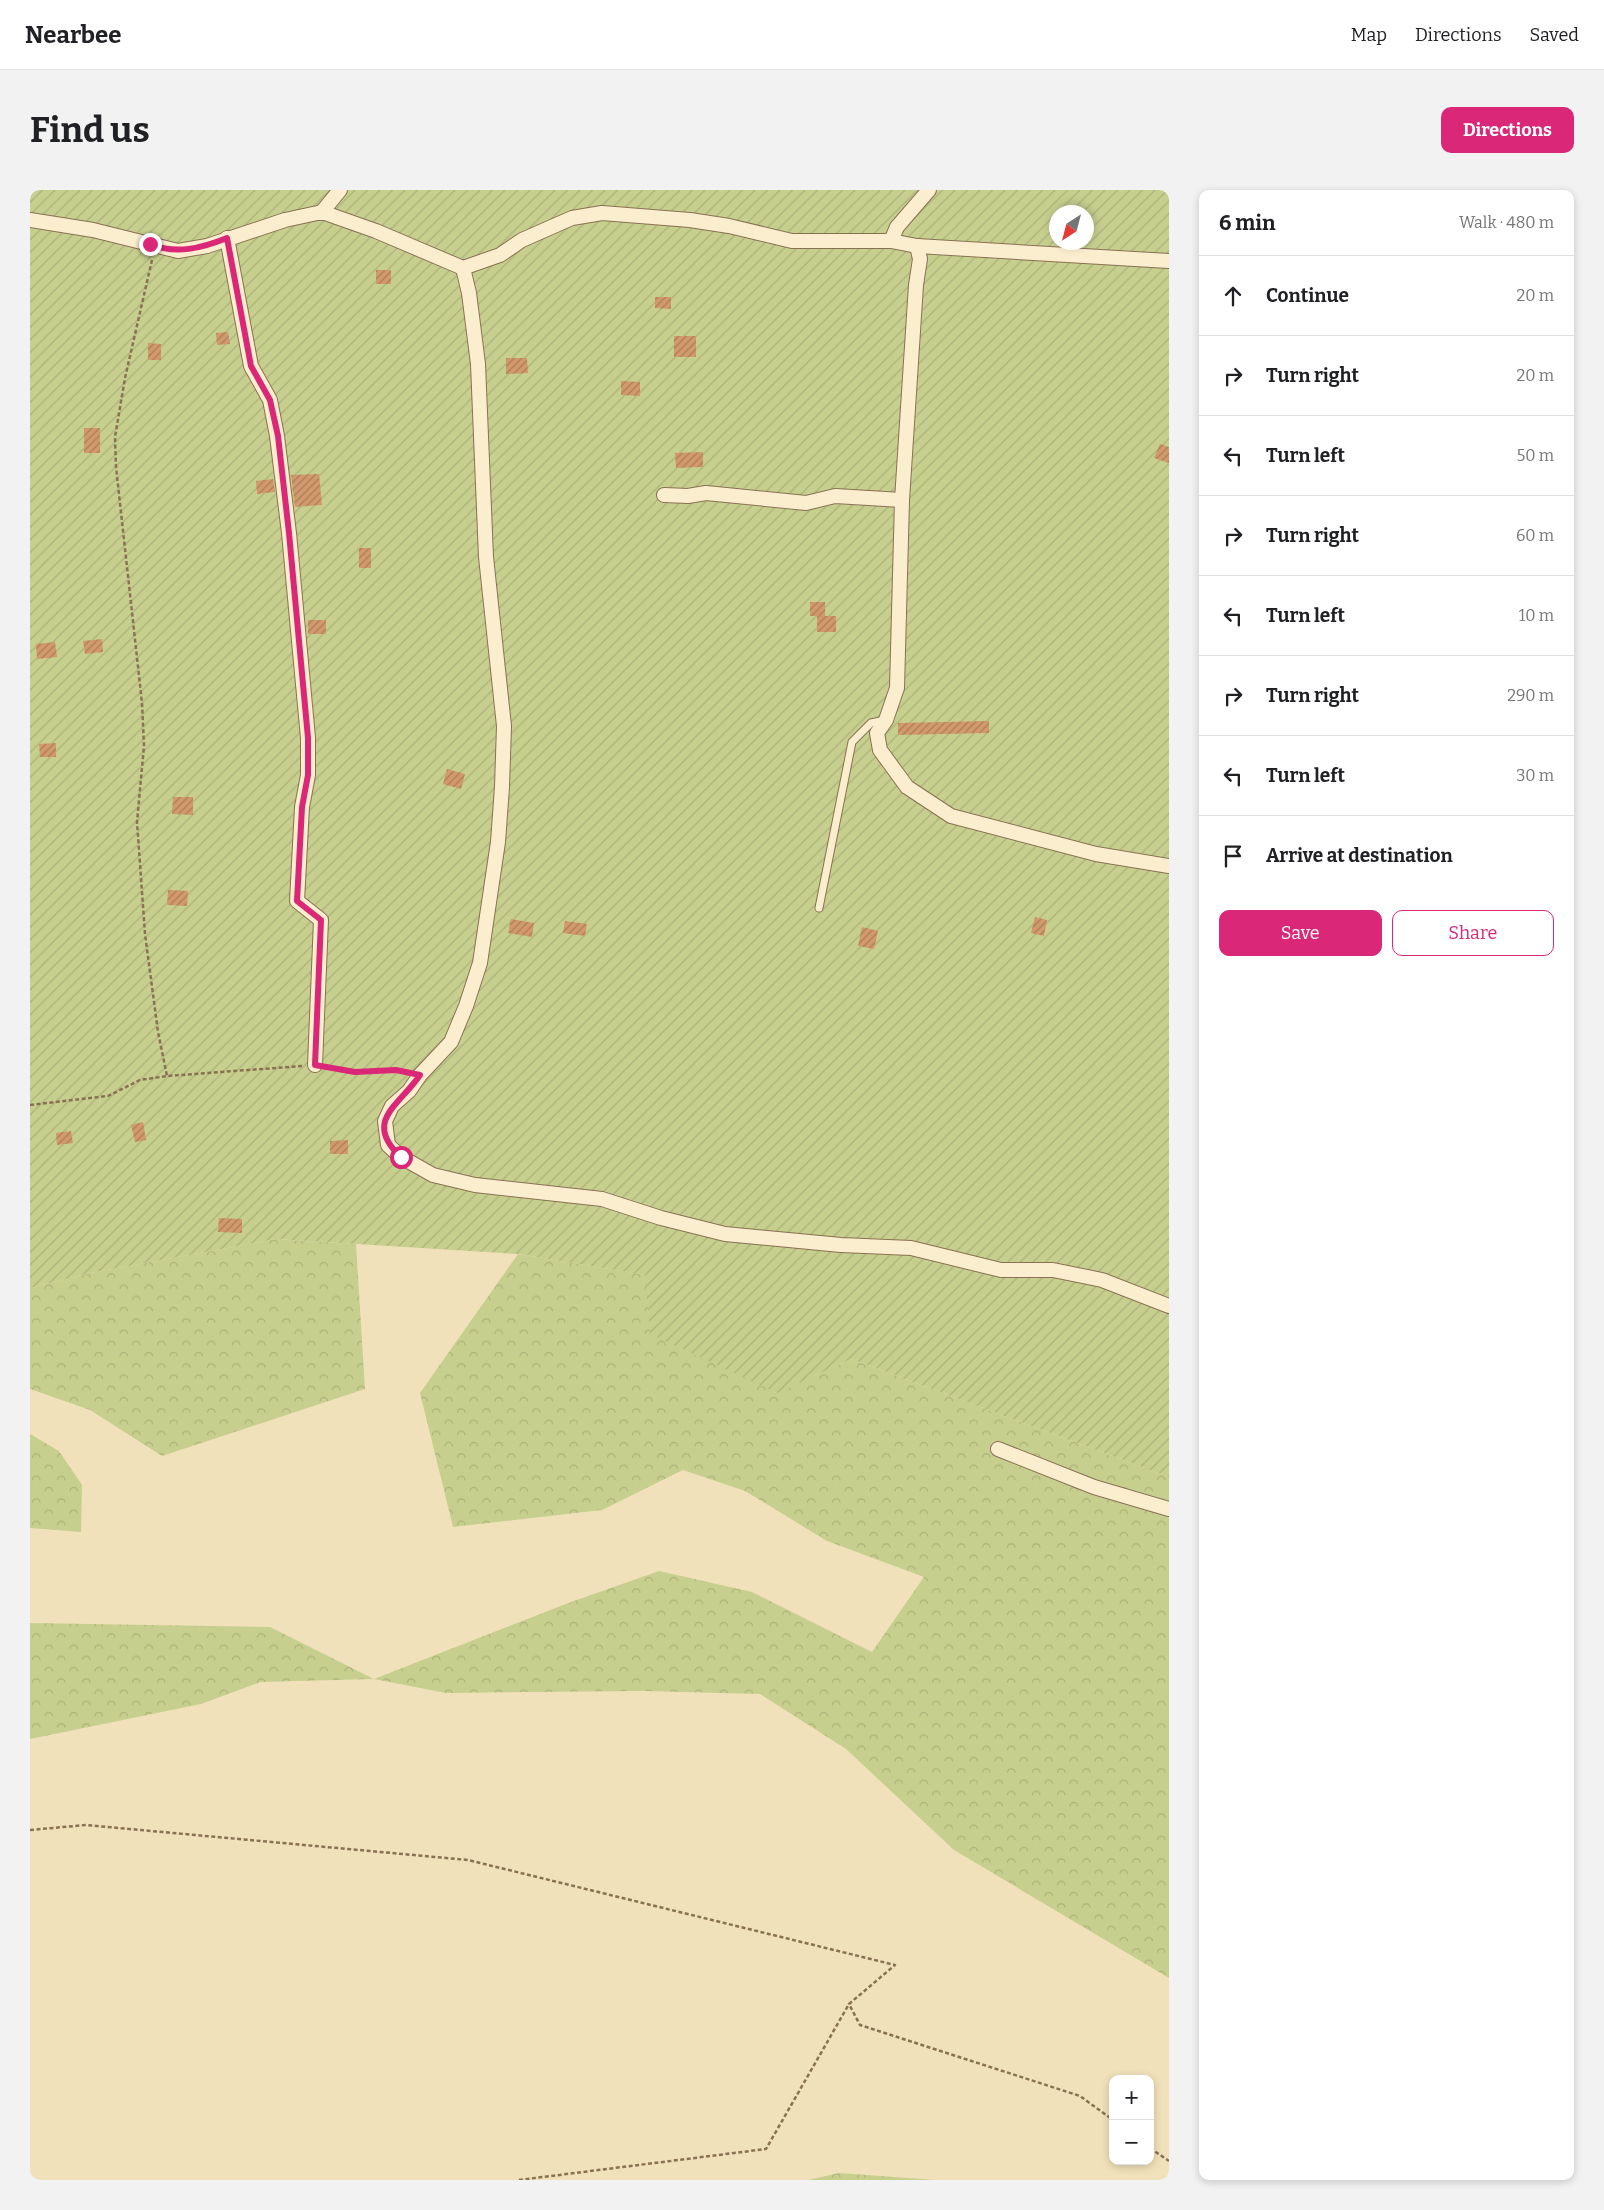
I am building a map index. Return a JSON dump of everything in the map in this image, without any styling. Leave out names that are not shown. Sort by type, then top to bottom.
[{"type":"street","points":[[322,212],[340,190]]},
{"type":"street","points":[[891,241],[897,227],[929,190]]},
{"type":"street","points":[[30,220],[93,230],[178,251],[207,246],[285,220],[322,212],[376,231],[463,268],[500,255],[522,240],[572,218],[602,213],[690,220],[729,226],[792,241],[891,241],[917,246],[1169,261]]},
{"type":"street","points":[[227,238],[251,366],[270,400],[274,418],[289,533],[308,738],[308,775],[302,807],[297,901],[321,920],[315,1065]]},
{"type":"street","points":[[917,246],[920,259],[916,285],[902,500],[897,688],[886,720],[877,733],[880,750],[907,787],[951,816],[1096,854],[1169,866]]},
{"type":"street","points":[[463,268],[469,293],[478,364],[486,556],[504,726],[498,842],[480,963],[466,1006],[451,1042],[420,1075],[409,1091],[392,1106],[385,1121],[388,1145],[401,1157],[433,1175],[475,1185],[602,1199],[661,1218],[725,1234],[842,1245],[911,1248],[1001,1270],[1053,1270],[1102,1280],[1169,1306]]},
{"type":"street","points":[[664,495],[688,496],[706,493],[806,503],[834,496],[902,500]]},
{"type":"street","points":[[998,1449],[1094,1487],[1169,1509]]},
{"type":"lane","points":[[819,908],[852,742],[871,723],[886,720]]},
{"type":"path","points":[[156,246],[125,378],[115,437],[116,467],[142,703],[144,746],[137,822],[145,934],[158,1032],[167,1076]]},
{"type":"path","points":[[30,1105],[108,1096],[140,1080],[167,1076],[315,1065],[355,1072],[396,1070],[420,1075]]},
{"type":"path","points":[[30,1830],[86,1825],[468,1860],[895,1965],[849,2004],[766,2149],[519,2180]]},
{"type":"path","points":[[849,2004],[860,2025],[1080,2096],[1109,2117]]},
{"type":"path","points":[[1154,2151],[1169,2161]]},
{"type":"green space","points":[[30,190],[1169,190],[1169,1477],[851,1359],[777,1393],[650,1334],[645,1275],[518,1254],[276,1239],[90,1273],[30,1288]]},
{"type":"green space","points":[[276,1239],[356,1244],[365,1389],[162,1456],[90,1410],[30,1389],[30,1288],[90,1273]]},
{"type":"green space","points":[[518,1254],[646,1275],[776,1393],[851,1359],[1169,1477],[1169,1978],[954,1850],[846,1749],[760,1694],[643,1691],[446,1693],[374,1679],[571,1602],[659,1571],[752,1592],[872,1652],[924,1577],[827,1541],[745,1491],[683,1470],[602,1510],[453,1527],[420,1393]]},
{"type":"green space","points":[[30,1434],[59,1451],[82,1485],[81,1532],[30,1528]]},
{"type":"green space","points":[[30,1623],[270,1627],[374,1679],[261,1682],[201,1704],[30,1739]]},
{"type":"green space","points":[[839,2173],[935,2180],[808,2180]]},
{"type":"building","points":[[376,270],[391,270],[391,284],[376,284]]},
{"type":"building","points":[[655,297],[671,297],[671,309],[655,308]]},
{"type":"building","points":[[228,332],[230,344],[217,345],[216,333]]},
{"type":"building","points":[[674,336],[696,336],[696,357],[674,357]]},
{"type":"building","points":[[148,343],[161,344],[161,360],[148,360]]},
{"type":"building","points":[[506,358],[527,358],[528,373],[506,374]]},
{"type":"building","points":[[621,381],[640,382],[640,396],[621,395]]},
{"type":"building","points":[[84,428],[100,428],[100,453],[84,453]]},
{"type":"building","points":[[1160,444],[1169,447],[1169,463],[1154,458]]},
{"type":"building","points":[[703,452],[703,467],[676,468],[675,453]]},
{"type":"building","points":[[319,474],[322,505],[295,507],[291,475]]},
{"type":"building","points":[[273,479],[275,492],[257,494],[256,481]]},
{"type":"building","points":[[359,548],[371,548],[371,568],[359,568]]},
{"type":"building","points":[[810,602],[825,602],[825,616],[836,616],[836,632],[817,632],[817,616],[810,616]]},
{"type":"building","points":[[308,620],[326,620],[326,634],[308,634]]},
{"type":"building","points":[[102,639],[103,652],[85,654],[83,641]]},
{"type":"building","points":[[55,642],[57,657],[37,659],[36,644]]},
{"type":"building","points":[[989,721],[989,733],[898,735],[898,723]]},
{"type":"building","points":[[56,743],[56,757],[40,757],[39,744]]},
{"type":"building","points":[[447,769],[465,774],[461,789],[443,784]]},
{"type":"building","points":[[173,797],[193,797],[193,815],[172,814]]},
{"type":"building","points":[[168,890],[188,891],[187,906],[167,905]]},
{"type":"building","points":[[1035,917],[1047,920],[1044,936],[1031,933]]},
{"type":"building","points":[[511,919],[534,923],[532,937],[508,933]]},
{"type":"building","points":[[565,921],[587,924],[585,936],[563,933]]},
{"type":"building","points":[[862,927],[878,931],[874,949],[858,946]]},
{"type":"building","points":[[143,1122],[146,1140],[135,1142],[131,1125]]},
{"type":"building","points":[[71,1131],[73,1143],[57,1145],[56,1133]]},
{"type":"building","points":[[348,1140],[348,1154],[330,1154],[330,1141]]},
{"type":"building","points":[[219,1218],[242,1219],[242,1233],[218,1232]]},
{"type":"route","points":[[150,244],[178,251],[207,246],[227,238],[251,366],[270,400],[278,436],[283,474],[308,738],[308,775],[302,807],[297,901],[321,920],[315,1065],[355,1072],[396,1070],[420,1075],[409,1091],[392,1106],[385,1121],[388,1145],[401,1157]]}]
